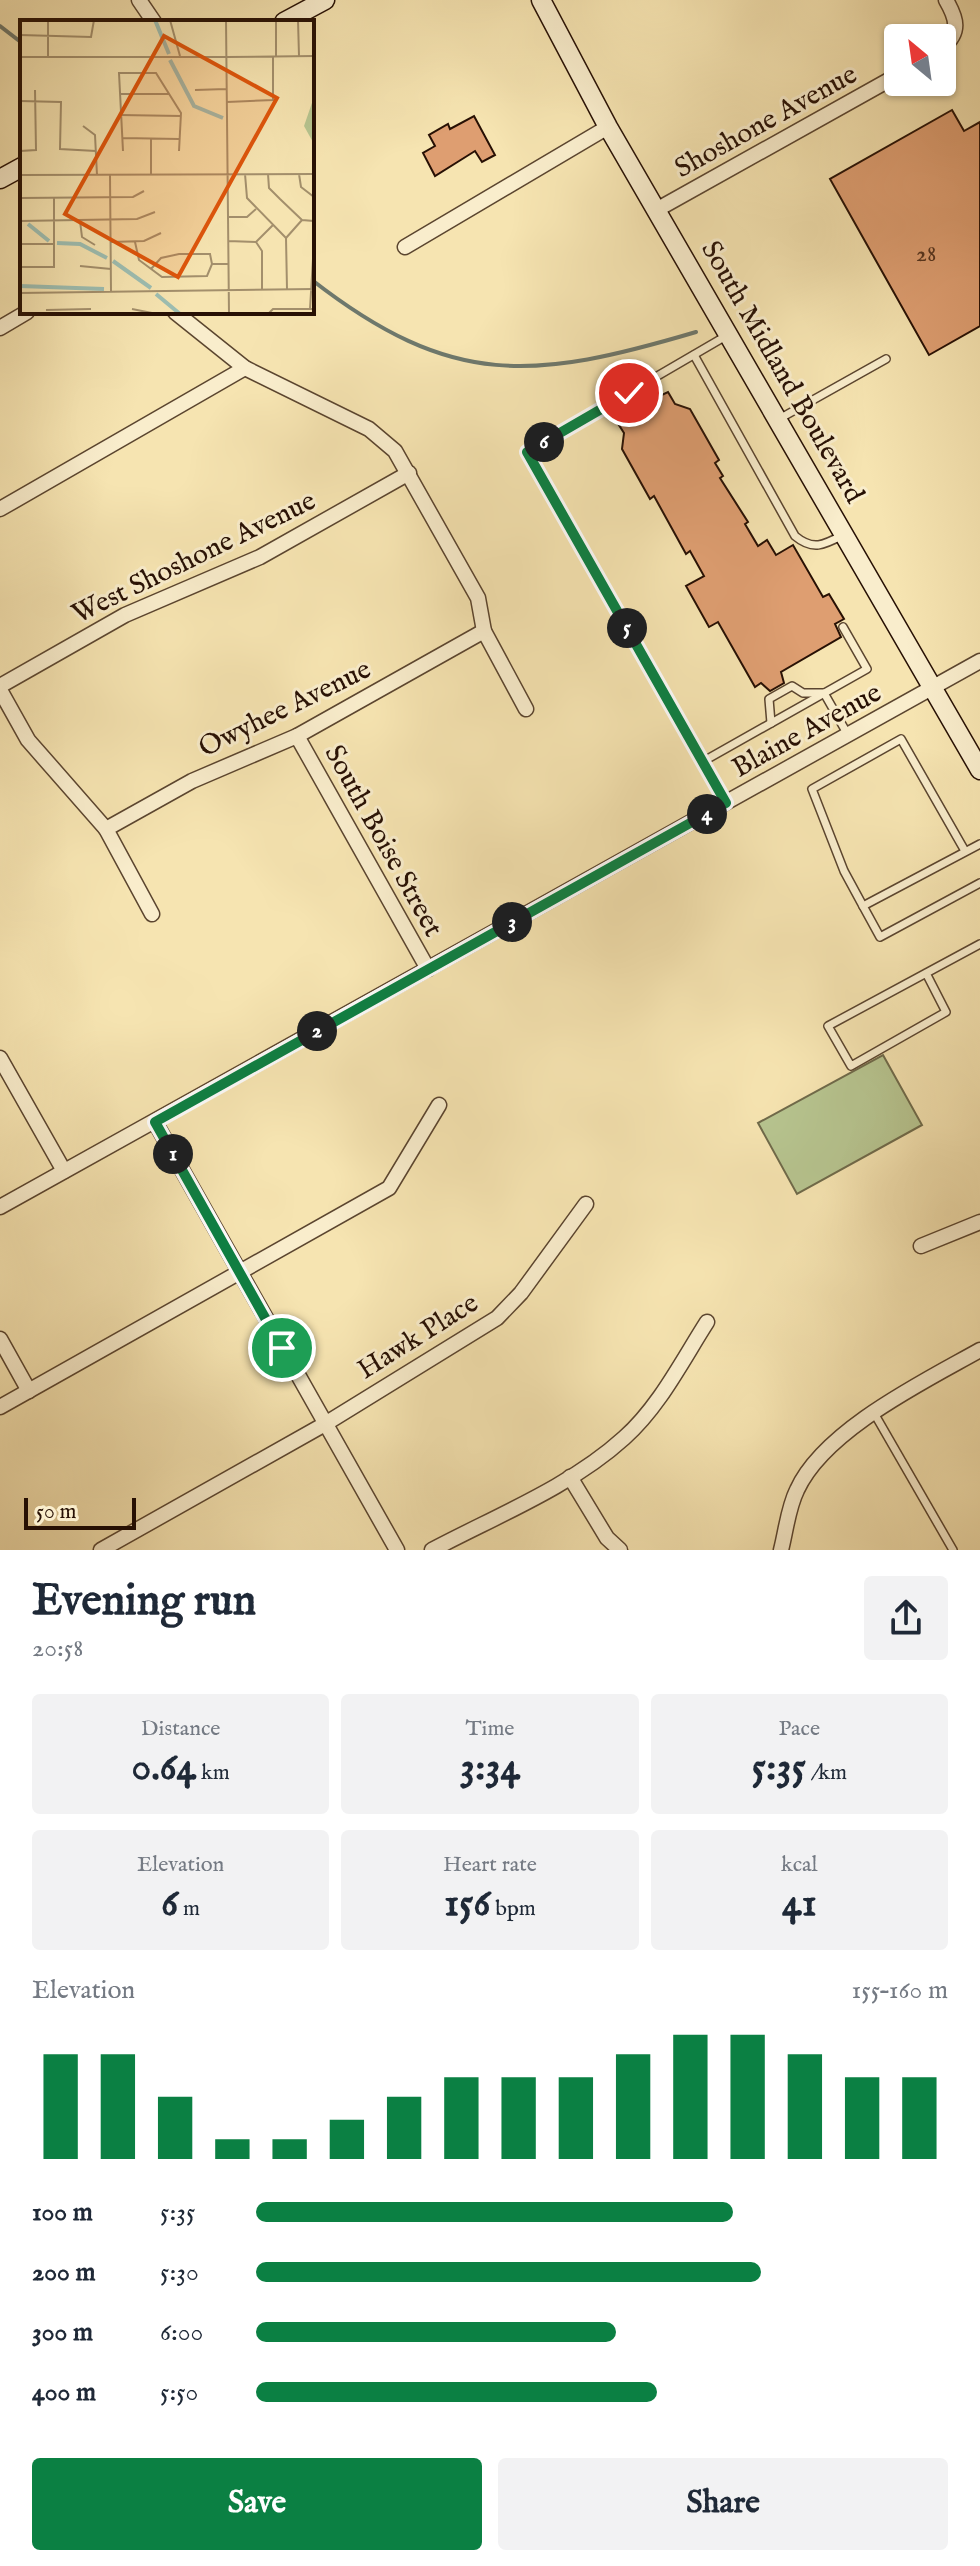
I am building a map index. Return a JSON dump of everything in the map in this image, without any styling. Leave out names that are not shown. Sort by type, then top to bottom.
[{"type":"main road","points":[[288,20],[325,0]]},
{"type":"main road","name":"South Midland Boulevard","points":[[541,0],[608,127],[980,770]]},
{"type":"main road","points":[[0,179],[20,168]]},
{"type":"street","points":[[139,0],[153,20]]},
{"type":"street","points":[[946,0],[957,18],[956,24]]},
{"type":"street","name":"Shoshone Avenue","points":[[658,209],[884,83]]},
{"type":"street","points":[[405,247],[608,127]]},
{"type":"street","points":[[0,328],[24,314]]},
{"type":"street","points":[[178,314],[245,368],[369,429],[395,451],[478,598],[484,631],[526,709]]},
{"type":"street","points":[[0,509],[245,368]]},
{"type":"street","name":"West Shoshone Avenue","points":[[0,688],[125,615],[260,557],[409,473]]},
{"type":"street","name":"Owyhee Avenue","points":[[106,829],[192,781],[297,736],[484,631]]},
{"type":"street","name":"Blaine Avenue","points":[[0,1207],[980,661]]},
{"type":"street","points":[[0,688],[28,740],[106,829],[152,914]]},
{"type":"street","name":"South Boise Street","points":[[297,736],[428,969]]},
{"type":"street","points":[[0,1058],[64,1171]]},
{"type":"street","points":[[0,1407],[389,1188],[439,1105]]},
{"type":"street","points":[[155,1122],[397,1550]]},
{"type":"street","name":"Hawk Place","points":[[101,1550],[129,1544],[404,1372],[497,1318],[521,1293],[586,1204]]},
{"type":"street","points":[[921,1246],[980,1222]]},
{"type":"street","points":[[432,1550],[570,1477],[624,1439],[647,1414],[707,1322]]},
{"type":"street","points":[[0,1339],[29,1391]]},
{"type":"street","points":[[781,1550],[797,1490],[817,1462],[874,1413],[980,1350]]},
{"type":"street","points":[[570,1477],[607,1538],[620,1550]]},
{"type":"lane","points":[[726,803],[527,452],[730,334]]},
{"type":"lane","points":[[694,355],[795,536],[806,545],[818,547],[845,534]]},
{"type":"lane","points":[[779,419],[886,359]]},
{"type":"lane","points":[[702,762],[867,669],[843,627]]},
{"type":"lane","points":[[771,723],[769,699],[792,686],[803,693],[824,693]]},
{"type":"lane","points":[[824,693],[848,735]]},
{"type":"lane","points":[[965,851],[901,739],[812,789],[844,871],[880,937],[980,883]]},
{"type":"lane","points":[[863,906],[980,844]]},
{"type":"lane","points":[[926,973],[946,1012],[851,1066],[828,1026],[926,973],[980,944]]},
{"type":"lane","points":[[874,1413],[953,1550]]},
{"type":"green space","points":[[883,1055],[922,1125],[797,1194],[758,1123]]},
{"type":"building","points":[[952,110],[964,131],[980,122],[980,326],[929,355],[830,179]]},
{"type":"building","points":[[474,116],[495,155],[482,162],[475,151],[435,176],[423,153],[435,146],[429,135],[448,124],[450,129]]},
{"type":"building","points":[[668,392],[675,404],[690,409],[719,460],[715,463],[723,476],[720,478],[748,522],[745,524],[758,546],[767,540],[776,555],[793,545],[823,597],[829,594],[844,619],[835,624],[841,637],[781,672],[784,683],[770,691],[761,683],[755,687],[718,622],[709,627],[686,586],[704,576],[690,551],[686,554],[654,496],[650,499],[622,449],[624,433],[617,422],[634,412],[632,409]]},
{"type":"waterway","points":[[0,26],[20,41]]},
{"type":"waterway","points":[[314,281],[362,315],[408,341],[452,357],[496,365],[540,365],[587,359],[696,332]]},
{"type":"route","points":[[282,1348],[155,1122],[726,803],[527,452],[629,393]]}]
